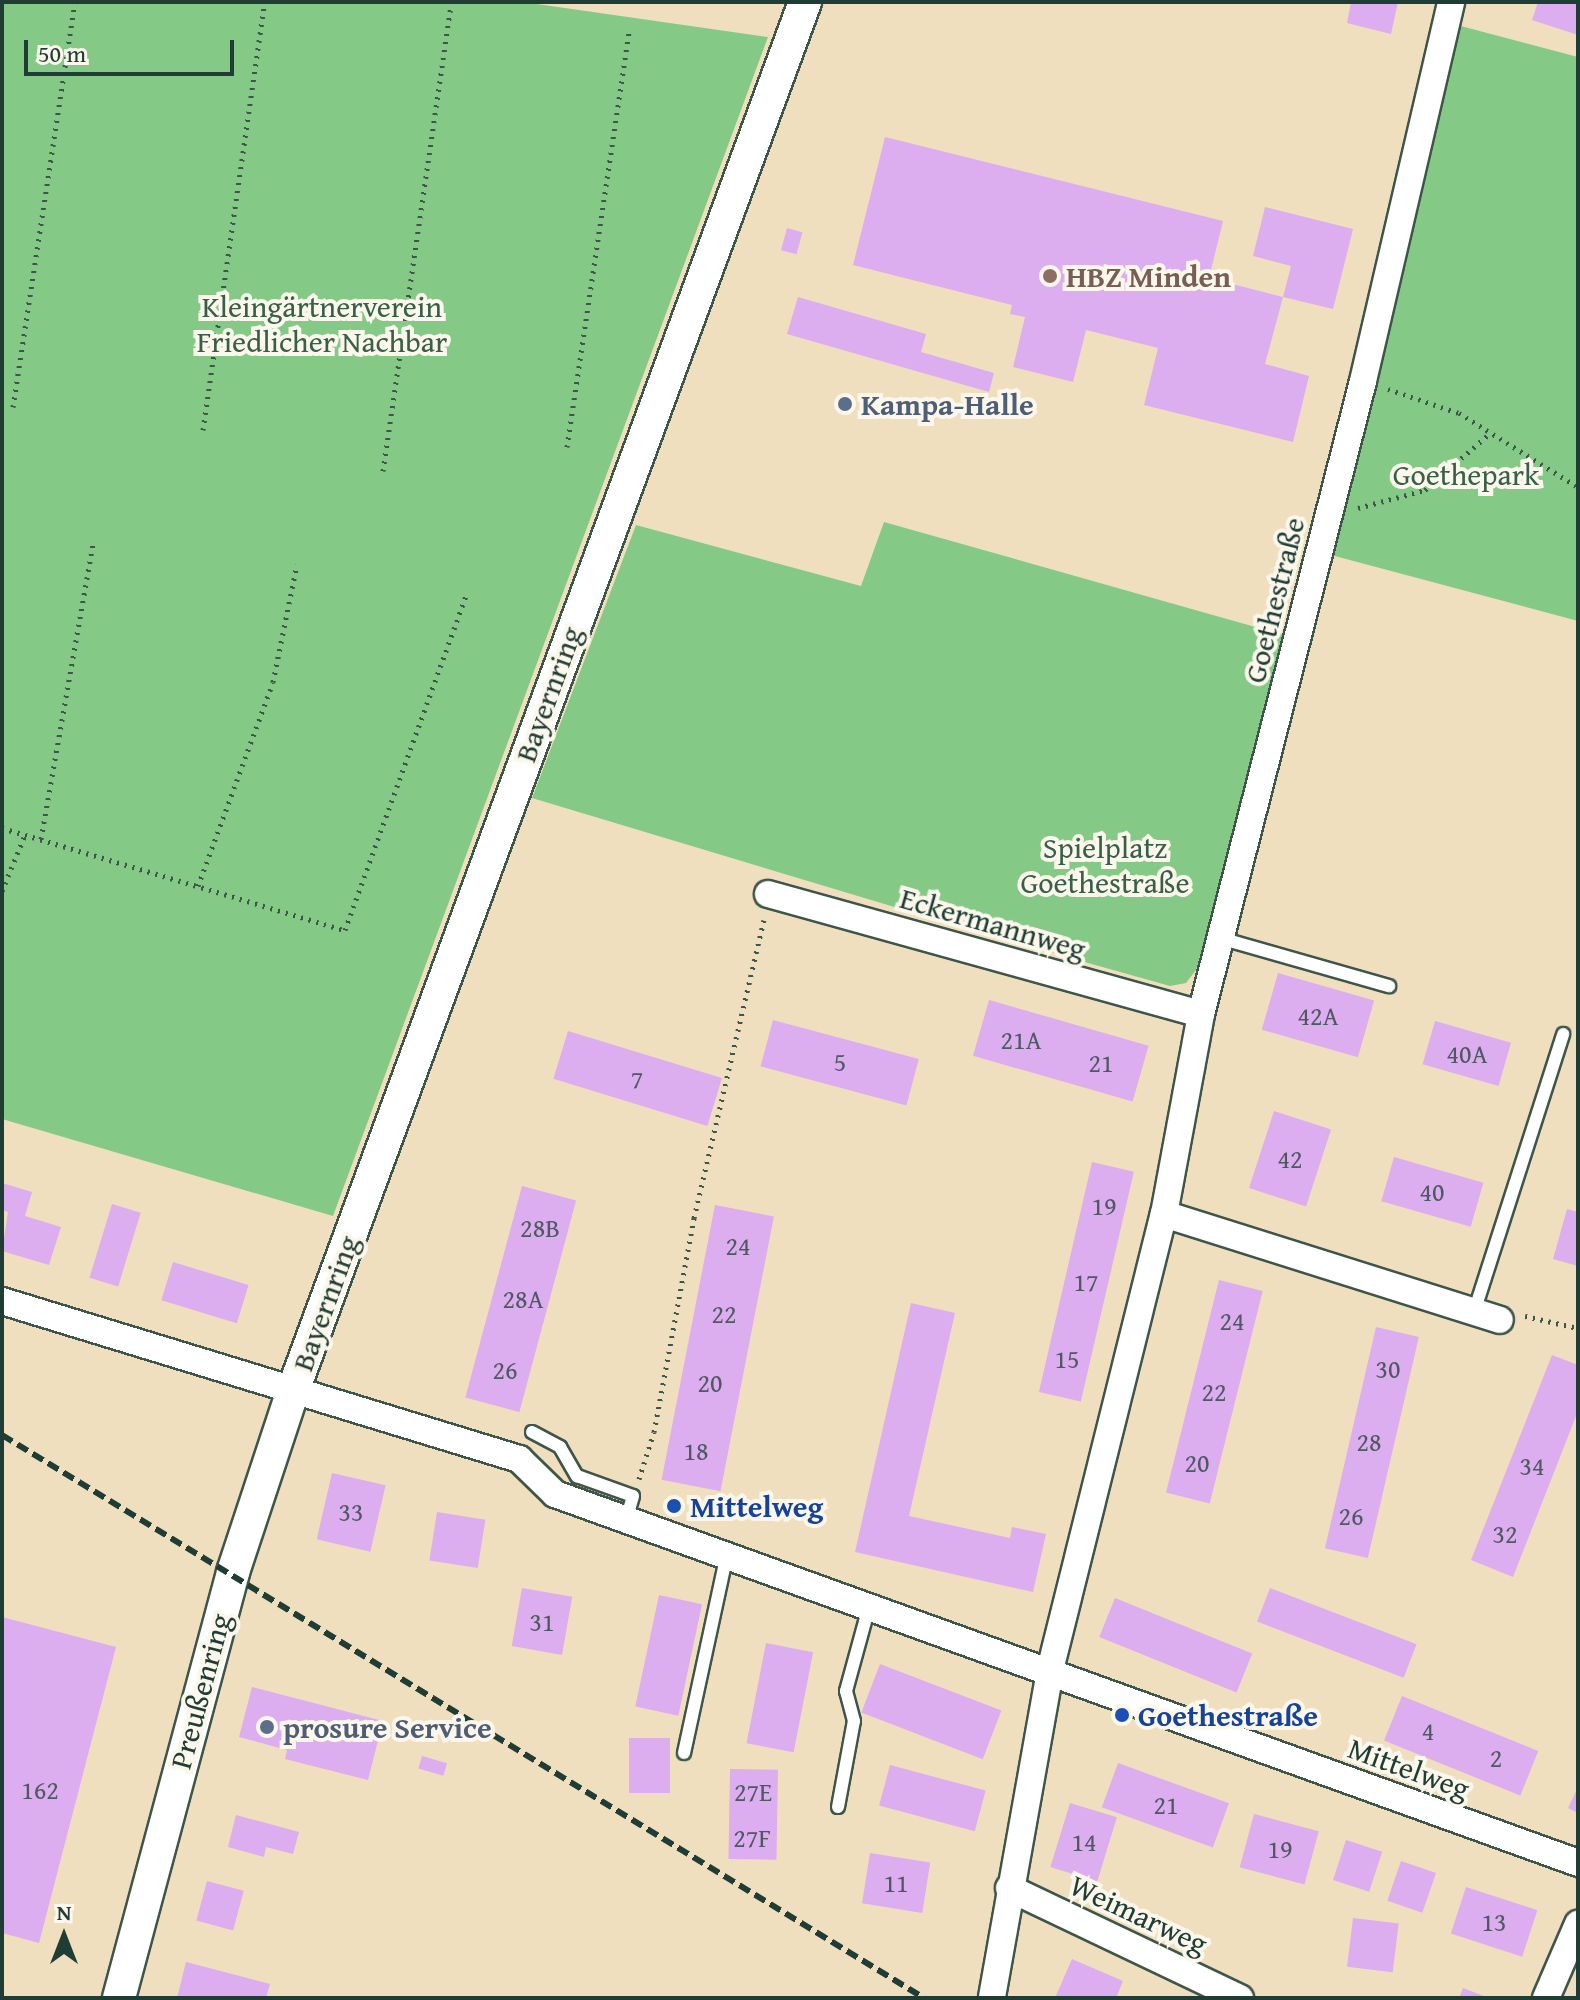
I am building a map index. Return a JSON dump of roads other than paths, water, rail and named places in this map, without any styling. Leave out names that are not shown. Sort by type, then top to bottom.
[{"type":"street","name":"Bayernring","points":[[294,1388],[805,2]]},
{"type":"street","name":"Goethestraße","points":[[992,1997],[1050,1670],[1164,1214],[1201,1014],[1363,381],[1451,2]]},
{"type":"street","name":"Eckermannweg","points":[[768,894],[1201,1014]]},
{"type":"street","points":[[1164,1214],[1500,1320]]},
{"type":"street","name":"Mittelweg","points":[[2,1301],[519,1459],[555,1494],[630,1506],[726,1558],[1050,1670],[1578,1863]]},
{"type":"street","name":"Preußenring","points":[[119,1998],[233,1572],[294,1388]]},
{"type":"street","name":"Weimarweg","points":[[1009,1888],[1240,1998]]},
{"type":"street","points":[[1546,1998],[1578,1924]]},
{"type":"lane","points":[[1220,938],[1389,986]]},
{"type":"lane","points":[[1474,1312],[1563,1034]]},
{"type":"lane","points":[[532,1432],[560,1447],[577,1476],[630,1506]]},
{"type":"lane","points":[[684,1753],[726,1558]]},
{"type":"lane","points":[[838,1807],[854,1721],[846,1691],[869,1607]]},
{"type":"railway","points":[[2,1435],[924,1998]]},
{"type":"place","name":"HBZ Minden","points":[[1050,276]]},
{"type":"place","name":"Kampa-Halle","points":[[845,404]]},
{"type":"place","name":"Mittelweg","points":[[674,1506]]},
{"type":"place","name":"Goethestraße","points":[[1122,1715]]},
{"type":"place","name":"prosure Service","points":[[267,1727]]},
{"type":"park label","name":"Kleingärtnerverein Friedlicher Nachbar","points":[[322,323]]},
{"type":"park label","name":"Goethepark","points":[[1466,474]]},
{"type":"park label","name":"Spielplatz Goethestraße","points":[[1105,864]]}]
